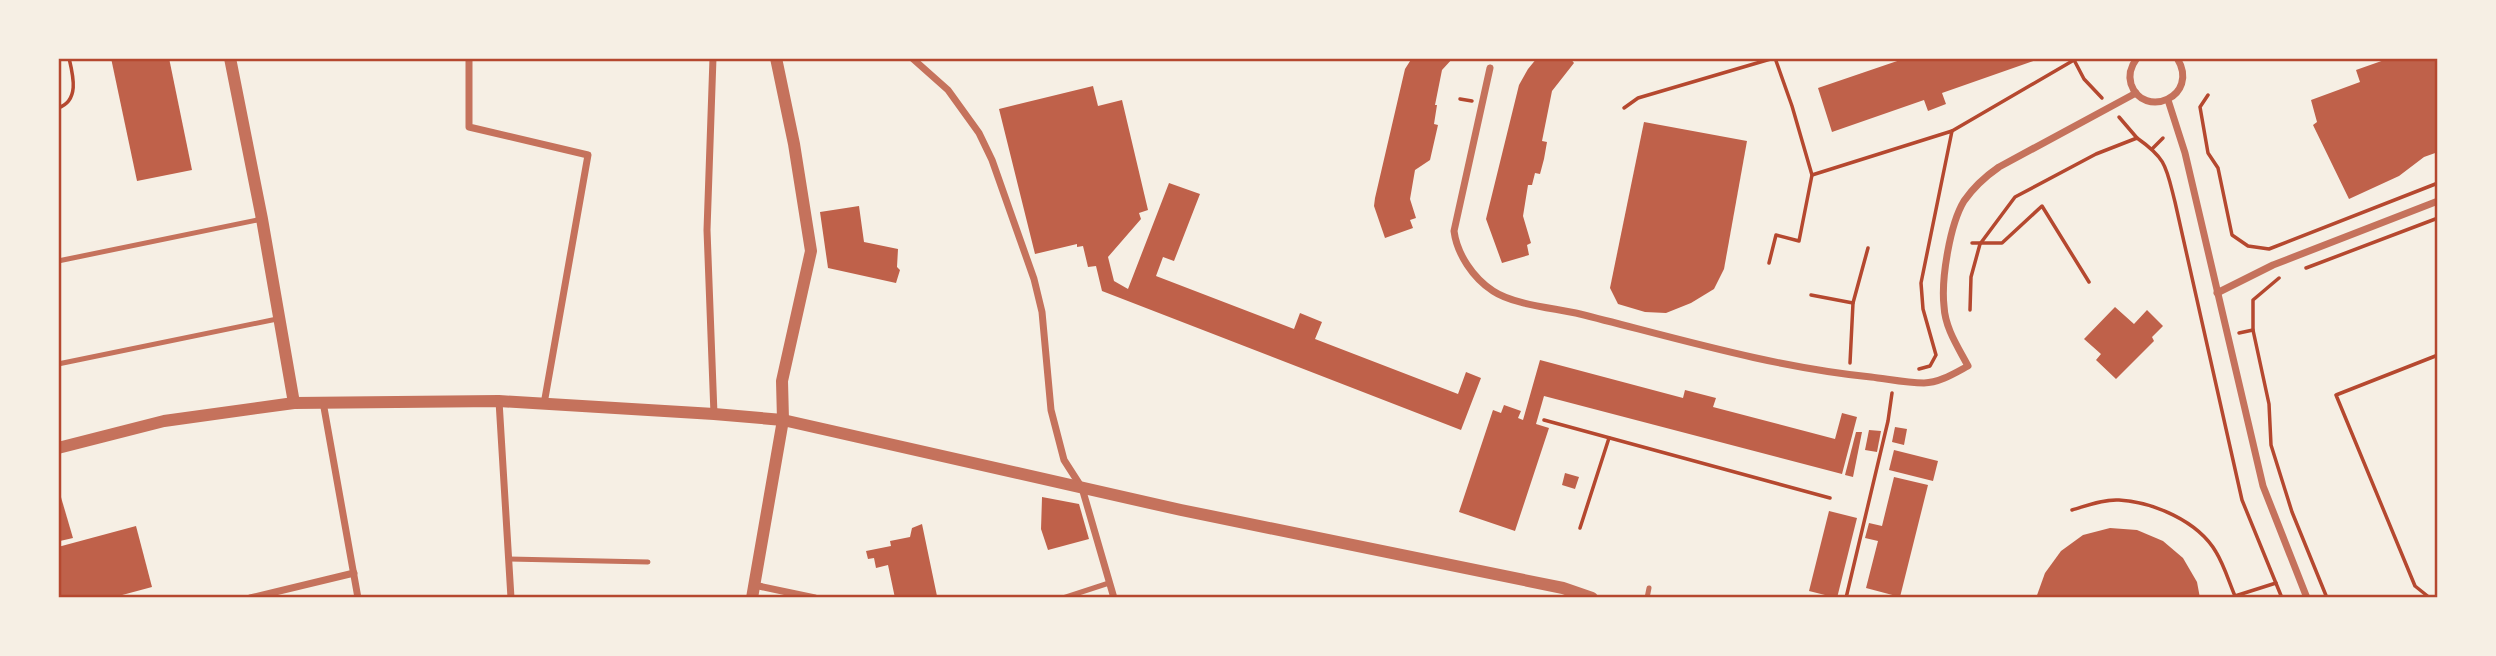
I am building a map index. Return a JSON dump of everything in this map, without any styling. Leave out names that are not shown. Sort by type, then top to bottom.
[{"type":"street","points":[[230,58],[281,318],[294,403]]},
{"type":"street","points":[[469,58],[469,127],[588,155],[544,404]]},
{"type":"street","points":[[713,58],[707,230],[715,414]]},
{"type":"street","points":[[752,598],[783,420],[782,381],[811,251],[794,144],[776,58]]},
{"type":"street","points":[[912,58],[948,90],[979,133],[992,160],[1034,279],[1042,312],[1051,410],[1064,460],[1082,488],[1114,598]]},
{"type":"street","points":[[2137,58],[2130,73],[2131,82],[2136,93],[2155,102],[2168,100],[2178,91],[2183,75],[2177,58]]},
{"type":"street","points":[[1490,68],[1454,231],[1456,244],[1465,260],[1477,277],[1494,292],[1508,298],[1671,339],[1779,362],[1832,373],[1926,383],[1968,366],[1951,333],[1944,307],[1949,255],[1958,215],[1965,200],[1986,176],[1999,167],[2136,93]]},
{"type":"street","points":[[2168,100],[2185,153],[2263,486],[2307,598]]},
{"type":"street","points":[[2217,293],[2273,265],[2438,201]]},
{"type":"street","points":[[499,401],[511,598]]},
{"type":"street","points":[[58,448],[164,421],[294,403],[499,401],[783,420],[1082,488],[1563,588],[1592,598]]},
{"type":"street","points":[[323,402],[358,598]]},
{"type":"street","points":[[250,598],[354,573]]},
{"type":"street","points":[[754,584],[815,598]]},
{"type":"lane","points":[[58,261],[262,219]]},
{"type":"lane","points":[[58,364],[281,318]]},
{"type":"lane","points":[[509,559],[648,562]]},
{"type":"lane","points":[[1063,598],[1109,583]]},
{"type":"lane","points":[[1647,598],[1649,588]]},
{"type":"path","points":[[58,107],[66,104],[74,90],[69,58]]},
{"type":"path","points":[[1624,108],[1638,97],[1774,58],[1792,106],[1812,175],[1799,241],[1776,235],[1769,263]]},
{"type":"path","points":[[1812,175],[1952,131],[2074,60]]},
{"type":"path","points":[[2208,95],[2200,107],[2208,153],[2218,168],[2232,235],[2248,246],[2269,249],[2438,183]]},
{"type":"path","points":[[1917,369],[1930,366],[1936,355],[1923,309],[1921,283],[1952,131]]},
{"type":"path","points":[[1970,310],[1971,276],[1980,244],[2015,197],[2095,154],[2137,138],[2162,158],[2173,191],[2242,500],[2282,598]]},
{"type":"path","points":[[2152,149],[2163,138]]},
{"type":"path","points":[[1972,243],[2002,243],[2042,206],[2089,282]]},
{"type":"path","points":[[2302,270],[2438,218]]},
{"type":"path","points":[[1838,361],[1850,362],[1853,303],[1868,248]]},
{"type":"path","points":[[2290,274],[2277,279],[2253,300],[2253,330],[2269,404],[2271,444],[2292,512],[2327,598]]},
{"type":"path","points":[[1811,295],[1853,303]]},
{"type":"path","points":[[2430,598],[2416,586],[2336,395],[2438,355]]},
{"type":"path","points":[[1846,598],[1888,421],[1892,393]]},
{"type":"path","points":[[1544,420],[1830,498]]},
{"type":"path","points":[[1580,528],[1609,438]]},
{"type":"path","points":[[2072,510],[2118,500],[2156,508],[2186,521],[2215,550],[2235,597],[2276,583]]},
{"type":"building","points":[[111,58],[169,58],[192,170],[137,181]]},
{"type":"building","points":[[1412,58],[1453,58],[1442,70],[1435,105],[1434,124],[1438,125],[1430,160],[1415,170],[1410,199],[1416,218],[1410,220],[1413,228],[1385,238],[1374,206],[1375,198],[1405,69]]},
{"type":"building","points":[[1537,58],[1570,58],[1574,63],[1552,91],[1542,141],[1547,142],[1544,159],[1540,174],[1535,173],[1532,185],[1528,185],[1523,216],[1531,243],[1527,245],[1529,255],[1502,263],[1486,219],[1519,85]]},
{"type":"building","points":[[1906,58],[2042,58],[1942,93],[1946,104],[1928,111],[1924,100],[1832,132],[1818,88]]},
{"type":"building","points":[[2390,58],[2438,58],[2438,152],[2424,157],[2399,176],[2349,199],[2313,125],[2317,122],[2311,100],[2360,82],[2356,70]]},
{"type":"building","points":[[1093,86],[1098,106],[1122,100],[1148,210],[1139,213],[1141,219],[1108,257],[1114,281],[1128,289],[1169,183],[1200,194],[1174,261],[1163,257],[1156,276],[1294,329],[1300,313],[1322,322],[1315,339],[1458,394],[1466,372],[1481,378],[1461,430],[1102,291],[1096,266],[1088,267],[1083,246],[1077,247],[1077,244],[1035,254],[999,109]]},
{"type":"building","points":[[1644,122],[1747,141],[1724,269],[1714,289],[1691,303],[1666,313],[1645,312],[1618,304],[1610,288]]},
{"type":"building","points":[[859,206],[864,242],[898,249],[897,267],[900,270],[896,283],[828,268],[820,212]]},
{"type":"building","points":[[2115,307],[2134,324],[2147,310],[2163,326],[2152,337],[2154,341],[2116,379],[2096,360],[2101,354],[2084,339]]},
{"type":"building","points":[[1540,360],[1683,398],[1685,390],[1716,398],[1713,407],[1835,439],[1842,413],[1857,417],[1842,474],[1544,396],[1536,424],[1549,428],[1515,531],[1459,512],[1493,410],[1501,413],[1504,405],[1521,411],[1518,418],[1523,420]]},
{"type":"building","points":[[1895,427],[1907,429],[1904,445],[1892,442]]},
{"type":"building","points":[[1869,430],[1881,431],[1877,452],[1865,450]]},
{"type":"building","points":[[1856,432],[1862,432],[1853,477],[1845,475]]},
{"type":"building","points":[[1894,450],[1938,461],[1933,481],[1889,470]]},
{"type":"building","points":[[1565,473],[1579,477],[1575,489],[1562,485]]},
{"type":"building","points":[[1894,477],[1928,485],[1900,597],[1866,588],[1878,541],[1865,538],[1869,523],[1882,526]]},
{"type":"building","points":[[58,487],[73,538],[60,541],[58,534]]},
{"type":"building","points":[[1042,497],[1079,504],[1089,539],[1048,550],[1041,529]]},
{"type":"building","points":[[1829,511],[1857,518],[1837,598],[1809,591]]},
{"type":"building","points":[[922,524],[937,596],[895,598],[888,565],[876,568],[874,558],[868,559],[866,551],[891,546],[890,541],[910,537],[912,528]]},
{"type":"building","points":[[136,526],[152,587],[111,598],[58,598],[58,547]]},
{"type":"building","points":[[2110,528],[2137,530],[2163,541],[2183,558],[2197,582],[2200,598],[2036,598],[2045,573],[2061,551],[2083,535]]}]
